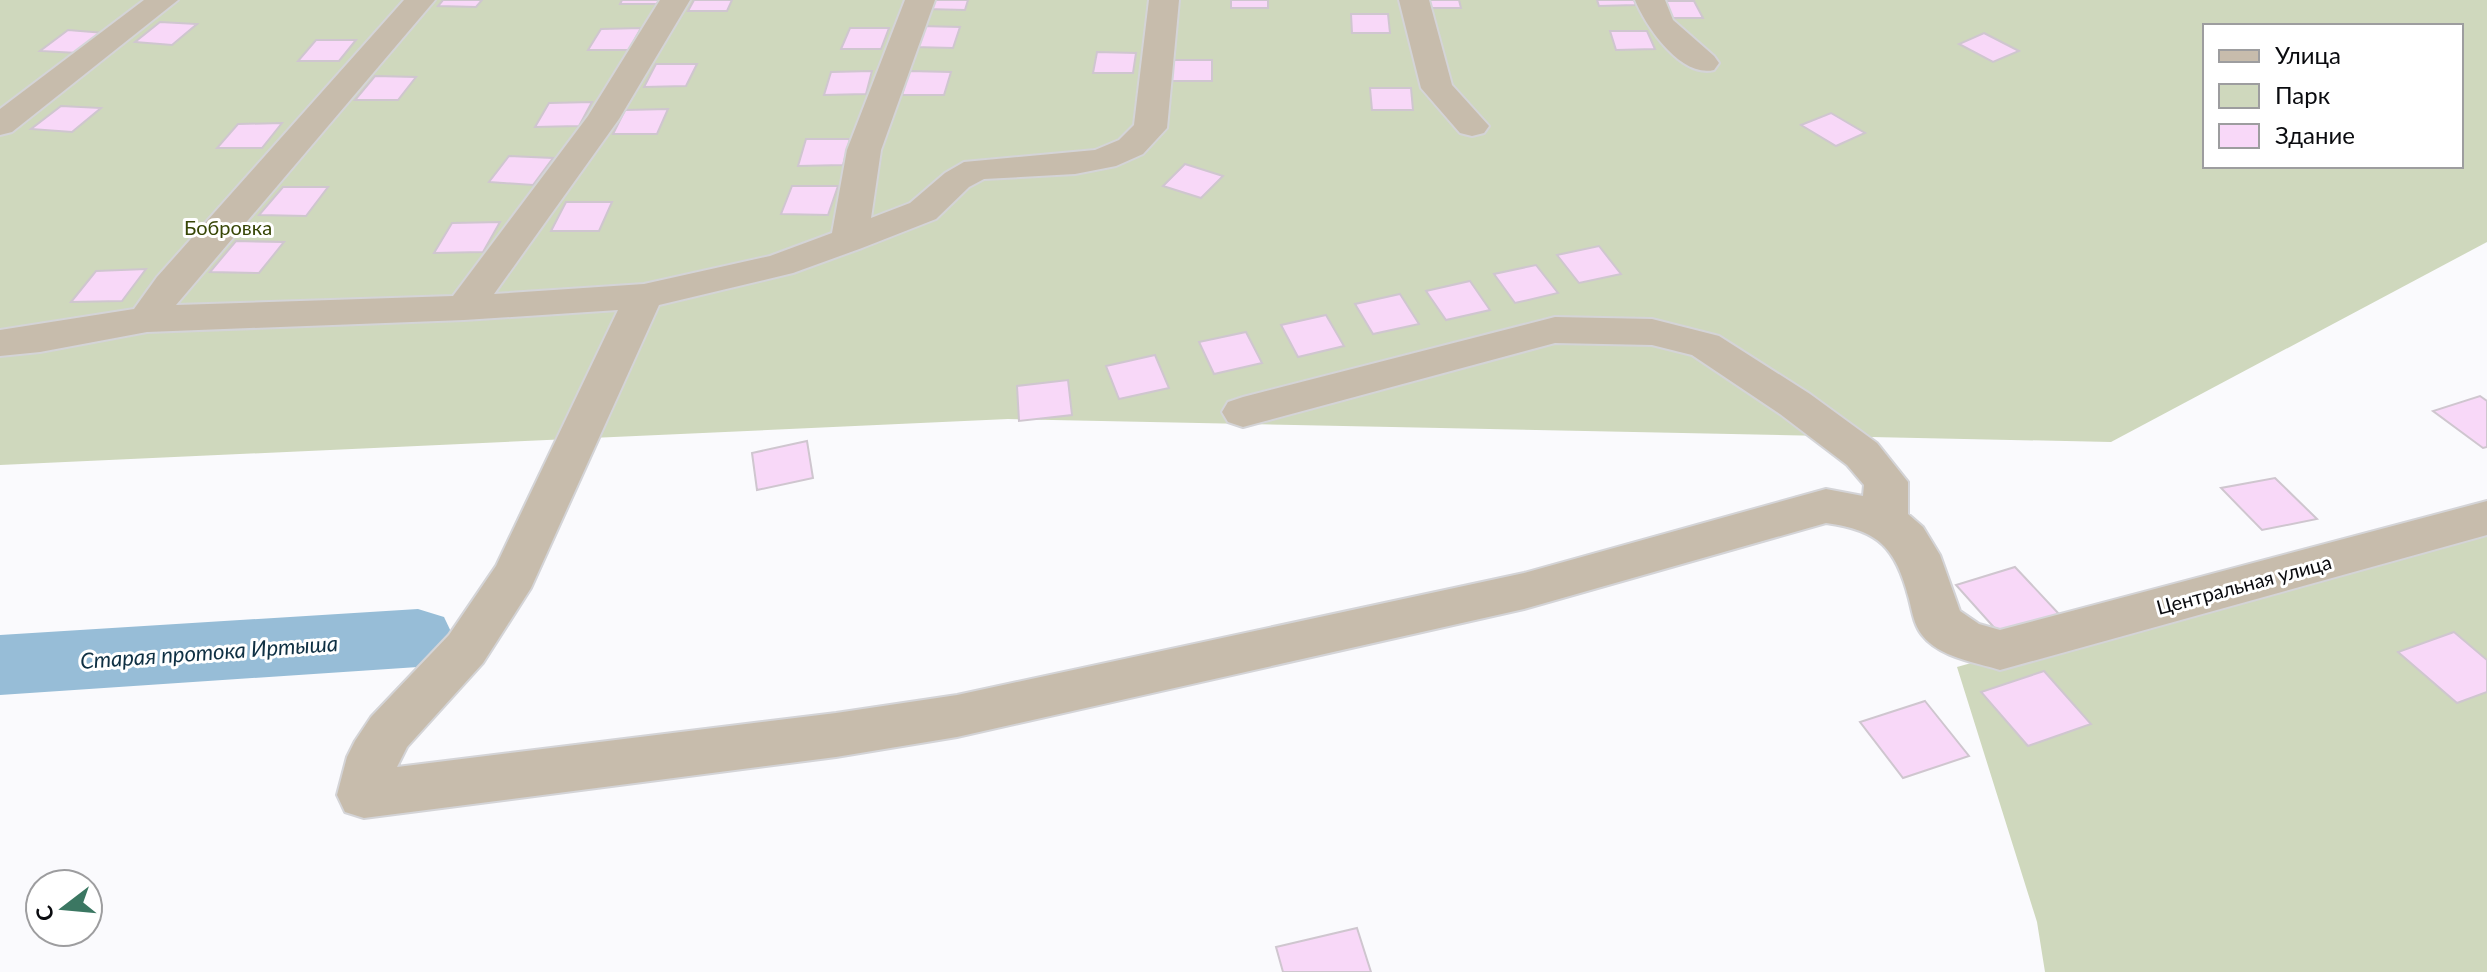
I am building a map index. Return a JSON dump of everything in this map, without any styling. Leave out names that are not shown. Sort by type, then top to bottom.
[{"type":"street","points":[[0,125],[163,0]]},
{"type":"street","points":[[147,319],[170,286],[420,0]]},
{"type":"street","points":[[464,308],[602,119],[675,0]]},
{"type":"street","points":[[849,240],[864,150],[920,0]]},
{"type":"street","points":[[0,343],[40,339],[147,319],[464,308],[644,296],[780,265],[923,211],[957,180],[976,169],[1075,164],[1104,159],[1131,147],[1150,128],[1164,0]]},
{"type":"street","points":[[1414,0],[1437,88],[1472,126]]},
{"type":"street","points":[[1650,0],[1660,24],[1703,63]]},
{"type":"street","points":[[644,296],[515,575],[466,649],[389,732],[373,757],[364,795],[822,737],[957,716],[1524,591],[1826,506],[1851,508],[1885,520],[1886,482],[1862,454],[1795,404],[1705,345],[1652,332],[1555,330],[1243,412]]},
{"type":"street","name":"Центральная улица","points":[[1885,520],[1906,537],[1926,570],[1939,622],[1964,640],[2000,650],[2487,518]]},
{"type":"green space","name":"Бобровка","points":[[0,0],[2487,0],[2487,242],[2111,442],[1008,419],[0,465]]},
{"type":"green space","points":[[2487,518],[2487,972],[2045,972],[2037,922],[1957,667]]},
{"type":"building","points":[[443,0],[482,0],[476,7],[438,6]]},
{"type":"building","points":[[622,0],[661,0],[659,4],[620,4]]},
{"type":"building","points":[[694,0],[732,0],[727,11],[688,11]]},
{"type":"building","points":[[929,0],[968,0],[965,10],[926,9]]},
{"type":"building","points":[[1231,0],[1268,0],[1268,8],[1231,8]]},
{"type":"building","points":[[1422,0],[1459,0],[1461,8],[1423,8]]},
{"type":"building","points":[[1597,0],[1634,0],[1636,5],[1599,6]]},
{"type":"building","points":[[1657,1],[1694,1],[1703,18],[1665,18]]},
{"type":"building","points":[[1351,14],[1388,14],[1390,33],[1352,33]]},
{"type":"building","points":[[160,22],[197,24],[172,45],[135,42]]},
{"type":"building","points":[[920,26],[960,27],[953,48],[913,47]]},
{"type":"building","points":[[641,28],[629,50],[588,50],[601,29]]},
{"type":"building","points":[[850,28],[889,28],[881,49],[841,49]]},
{"type":"building","points":[[68,30],[105,33],[78,53],[40,51]]},
{"type":"building","points":[[1610,31],[1647,31],[1655,49],[1616,50]]},
{"type":"building","points":[[1984,33],[2019,51],[1993,62],[1959,44]]},
{"type":"building","points":[[316,40],[356,40],[339,61],[298,61]]},
{"type":"building","points":[[1097,52],[1136,53],[1133,73],[1093,73]]},
{"type":"building","points":[[1173,60],[1212,60],[1212,81],[1171,81]]},
{"type":"building","points":[[656,64],[697,64],[686,86],[644,87]]},
{"type":"building","points":[[872,71],[866,94],[824,95],[831,72]]},
{"type":"building","points":[[909,71],[951,72],[944,95],[902,95]]},
{"type":"building","points":[[375,76],[416,77],[398,100],[355,100]]},
{"type":"building","points":[[1370,88],[1411,88],[1413,110],[1372,110]]},
{"type":"building","points":[[592,102],[579,126],[535,127],[549,103]]},
{"type":"building","points":[[61,106],[101,108],[72,132],[31,129]]},
{"type":"building","points":[[668,109],[657,134],[613,134],[625,110]]},
{"type":"building","points":[[1831,113],[1865,133],[1836,146],[1801,125]]},
{"type":"building","points":[[282,123],[262,148],[217,148],[238,124]]},
{"type":"building","points":[[806,139],[850,139],[843,165],[798,166]]},
{"type":"building","points":[[509,156],[553,158],[533,185],[489,182]]},
{"type":"building","points":[[1185,164],[1223,176],[1201,198],[1163,186]]},
{"type":"building","points":[[792,186],[838,186],[828,215],[781,214]]},
{"type":"building","points":[[283,187],[328,187],[306,216],[259,215]]},
{"type":"building","points":[[566,202],[612,202],[599,231],[551,231]]},
{"type":"building","points":[[500,222],[483,252],[434,253],[452,223]]},
{"type":"building","points":[[236,241],[284,242],[259,273],[210,272]]},
{"type":"building","points":[[1599,246],[1621,274],[1579,283],[1557,255]]},
{"type":"building","points":[[1536,265],[1558,293],[1515,303],[1494,274]]},
{"type":"building","points":[[146,269],[122,301],[71,302],[96,271]]},
{"type":"building","points":[[1470,281],[1490,310],[1446,320],[1426,291]]},
{"type":"building","points":[[1400,294],[1419,324],[1373,334],[1355,304]]},
{"type":"building","points":[[1326,315],[1344,346],[1298,357],[1281,325]]},
{"type":"building","points":[[1246,332],[1262,363],[1214,374],[1199,342]]},
{"type":"building","points":[[1155,355],[1169,388],[1119,399],[1106,366]]},
{"type":"building","points":[[1068,380],[1072,415],[1019,421],[1017,386]]},
{"type":"building","points":[[2480,396],[2487,401],[2487,447],[2483,448],[2433,411]]},
{"type":"building","points":[[807,441],[813,478],[757,490],[752,453]]},
{"type":"building","points":[[2275,478],[2317,519],[2262,530],[2221,488]]},
{"type":"building","points":[[2015,567],[2059,614],[1999,633],[1956,585]]},
{"type":"building","points":[[2454,632],[2487,660],[2487,692],[2457,703],[2398,652]]},
{"type":"building","points":[[2044,671],[2091,724],[2028,746],[1981,692]]},
{"type":"building","points":[[1925,701],[1969,756],[1903,778],[1860,722]]},
{"type":"building","points":[[1357,928],[1371,972],[1283,972],[1276,947]]},
{"type":"waterway","name":"Старая протока Иртыша","points":[[0,665],[418,638]]}]
